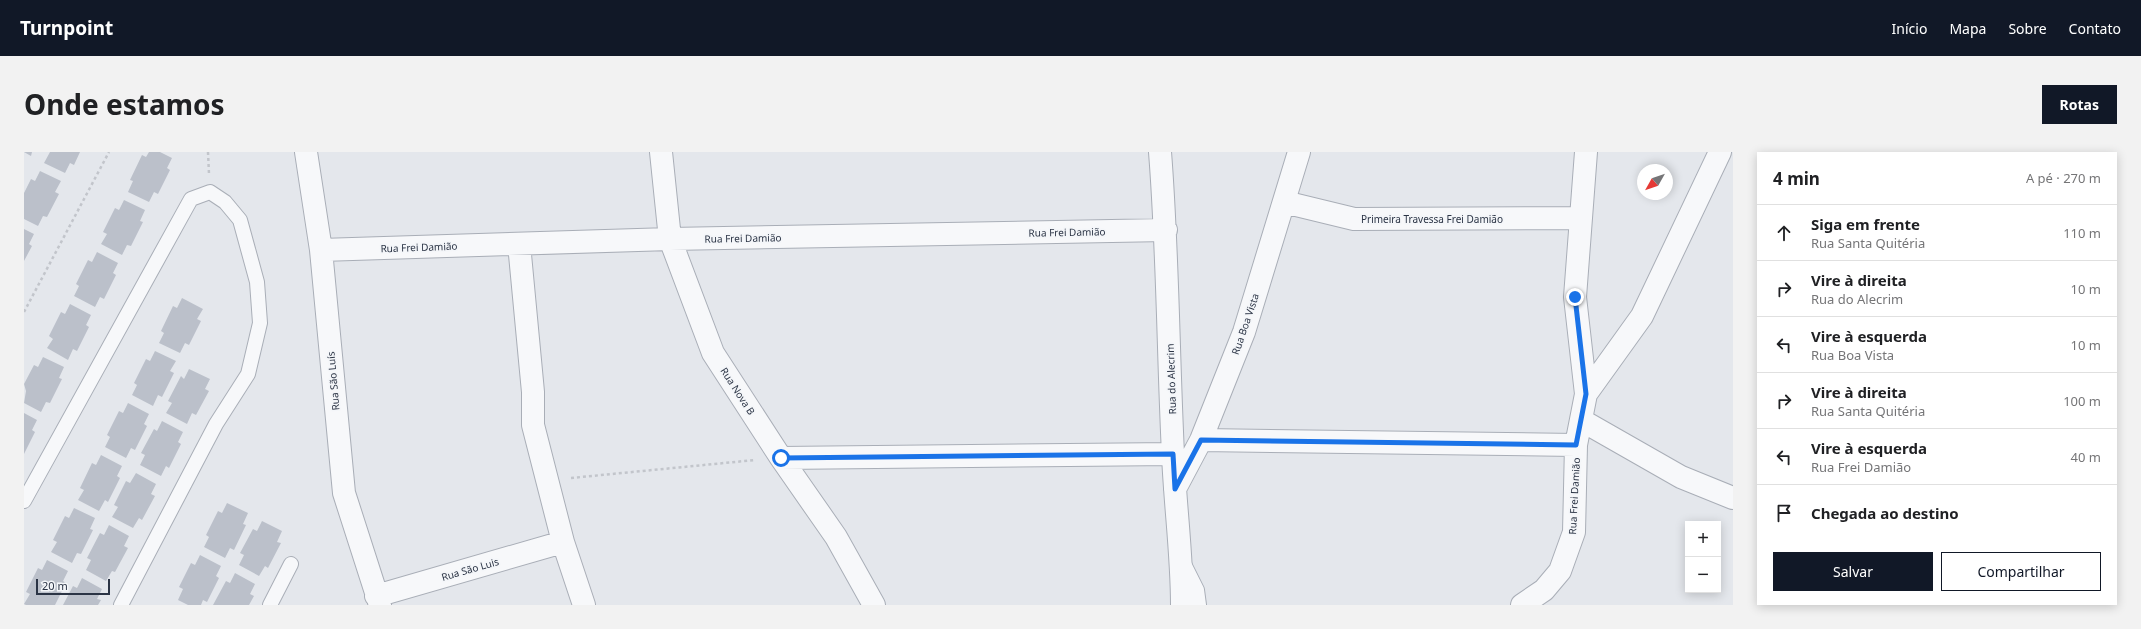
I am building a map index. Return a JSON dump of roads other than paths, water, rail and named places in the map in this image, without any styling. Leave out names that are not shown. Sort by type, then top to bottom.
[{"type":"street","name":"Rua São Luís","points":[[306,152],[321,250],[344,492],[378,601]]},
{"type":"street","name":"Rua Nova B","points":[[661,152],[670,239],[713,353],[781,458],[836,537],[874,605]]},
{"type":"street","name":"Rua do Alecrim","points":[[1160,152],[1166,230],[1173,454],[1182,558],[1182,605]]},
{"type":"street","name":"Rua Boa Vista","points":[[1175,489],[1201,440],[1244,332],[1299,152]]},
{"type":"street","name":"Rua Frei Damião","points":[[1522,605],[1544,590],[1560,571],[1574,532],[1576,445],[1586,394],[1575,297],[1586,152]]},
{"type":"street","points":[[1586,394],[1642,316],[1720,152]]},
{"type":"street","name":"Primeira Travessa Frei Damião","points":[[1284,202],[1354,219],[1581,218]]},
{"type":"street","name":"Rua Frei Damião","points":[[321,250],[670,239],[1166,230]]},
{"type":"street","points":[[519,244],[533,392],[534,425],[563,542],[584,605]]},
{"type":"street","points":[[1581,420],[1681,477],[1733,498]]},
{"type":"street","points":[[1201,440],[1576,445]]},
{"type":"street","points":[[781,458],[1173,454]]},
{"type":"street","name":"Rua São Luis","points":[[378,601],[563,542]]},
{"type":"lane","points":[[24,501],[191,199],[210,192],[225,202],[240,220],[257,282],[260,323],[248,374],[216,424],[121,605]]},
{"type":"lane","points":[[1182,558],[1197,590],[1199,605]]},
{"type":"lane","points":[[270,605],[292,564]]}]
